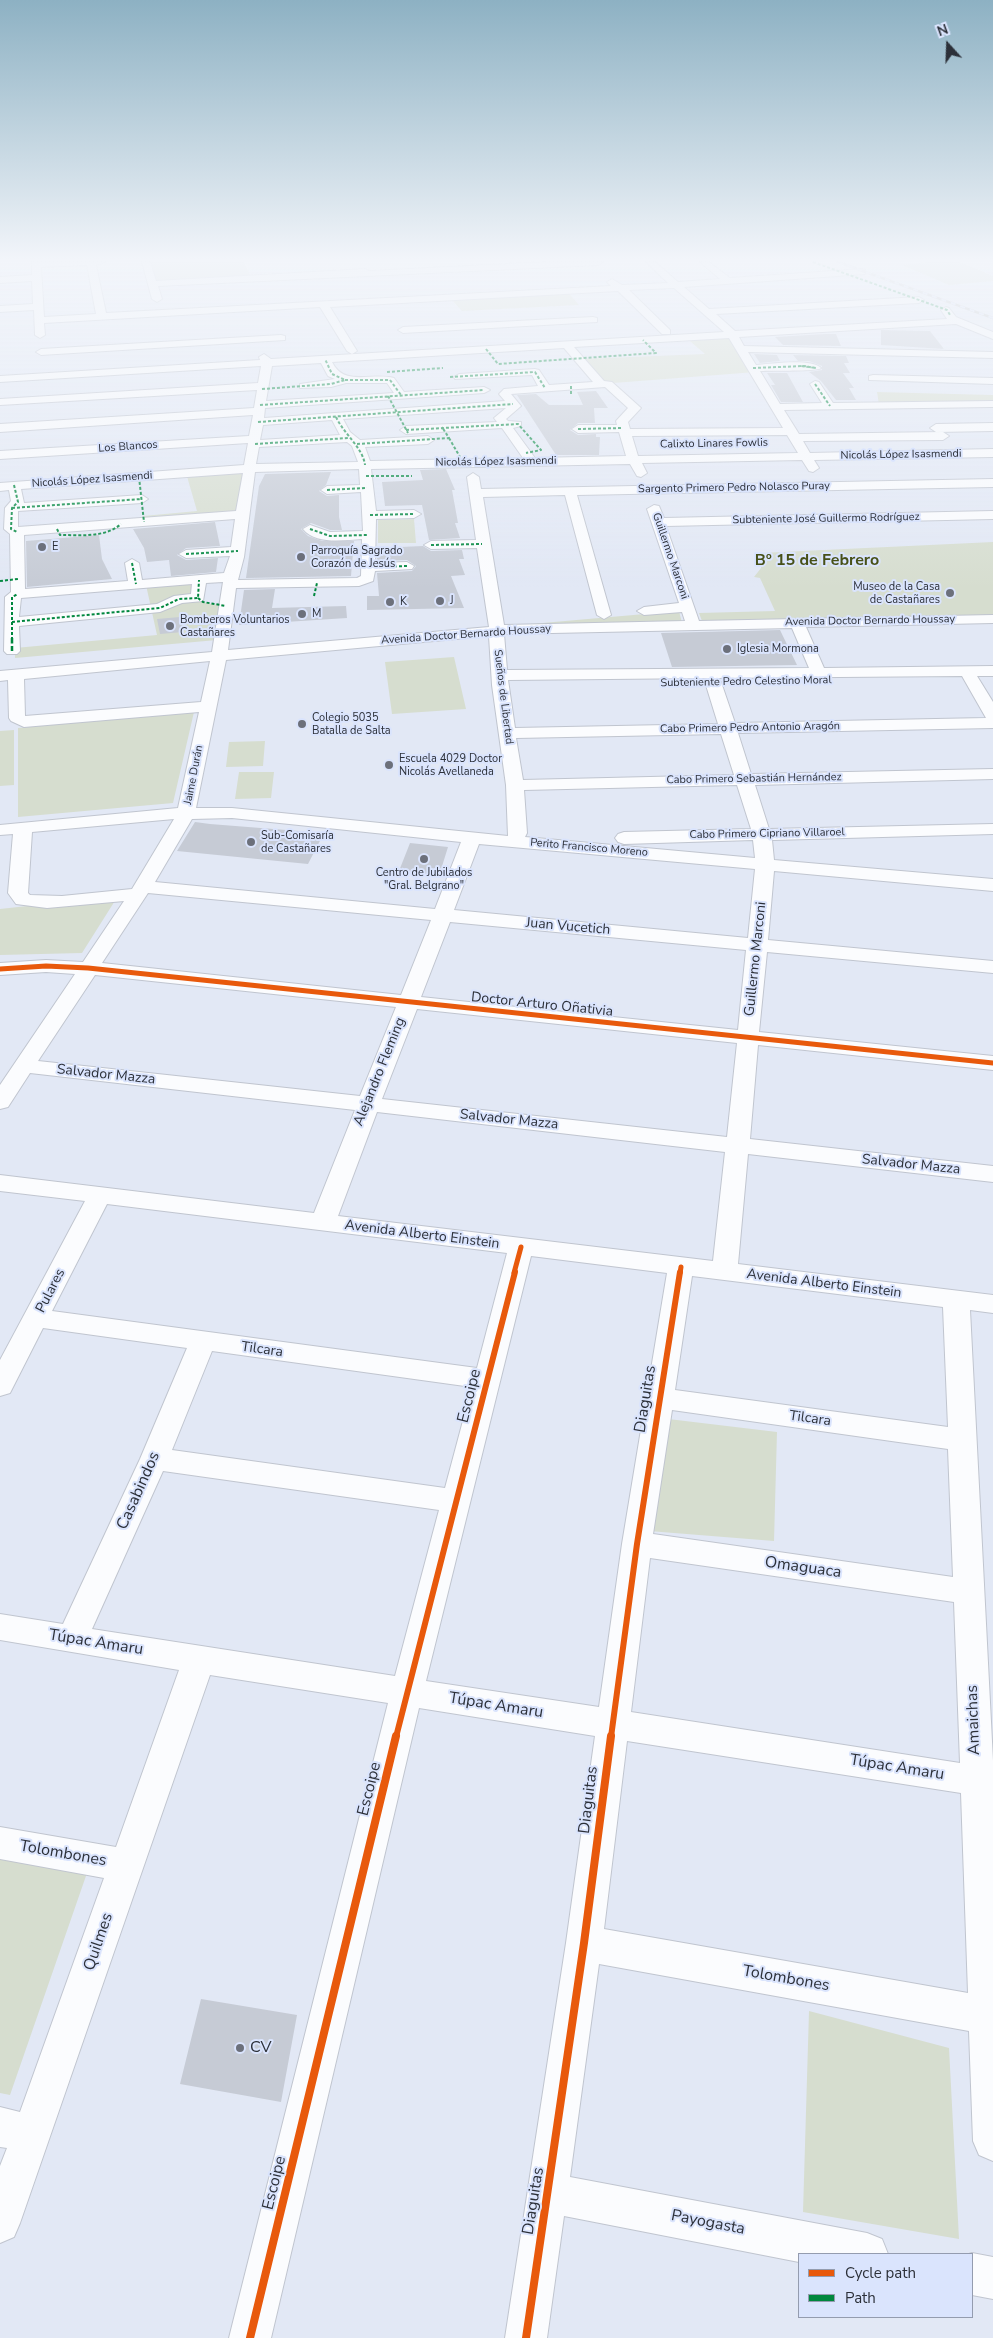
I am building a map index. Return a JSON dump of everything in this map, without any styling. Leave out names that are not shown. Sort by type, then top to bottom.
[{"type":"street","points":[[0,372],[19,371]]},
{"type":"street","points":[[29,377],[40,371]]},
{"type":"street","points":[[0,379],[111,371]]},
{"type":"street","name":"Jaime Durán","points":[[210,813],[204,802],[204,797],[242,514],[255,442],[264,371]]},
{"type":"street","points":[[331,371],[332,374],[345,380]]},
{"type":"street","points":[[446,371],[449,376]]},
{"type":"street","points":[[592,371],[635,408],[623,428]]},
{"type":"street","points":[[755,371],[807,456],[841,518]]},
{"type":"street","points":[[871,371],[880,405]]},
{"type":"street","points":[[387,372],[449,376],[535,372],[545,388]]},
{"type":"street","points":[[29,377],[34,484]]},
{"type":"street","points":[[873,378],[993,381]]},
{"type":"street","points":[[0,402],[32,426],[262,388],[330,384],[345,380],[390,380],[401,395]]},
{"type":"street","points":[[815,384],[830,406]]},
{"type":"street","points":[[503,424],[500,417],[514,408],[505,394],[508,391],[545,388],[571,391],[606,385]]},
{"type":"street","points":[[0,428],[259,413],[388,396],[484,390]]},
{"type":"street","points":[[776,407],[880,405],[916,399],[993,395]]},
{"type":"street","points":[[388,396],[412,441]]},
{"type":"street","points":[[916,399],[993,404]]},
{"type":"street","points":[[916,399],[936,428],[987,483],[993,498]]},
{"type":"street","points":[[259,413],[336,417],[513,404]]},
{"type":"street","points":[[936,428],[993,416]]},
{"type":"street","points":[[0,581],[18,586],[136,584],[199,580],[315,589],[366,580],[370,515],[364,458],[336,417]]},
{"type":"street","points":[[578,429],[791,431],[805,422]]},
{"type":"street","points":[[406,430],[518,424],[542,450],[529,457]]},
{"type":"street","name":"Los Blancos","points":[[0,456],[32,426],[255,442],[412,441],[449,438]]},
{"type":"street","points":[[442,427],[466,460]]},
{"type":"street","points":[[936,428],[993,427]]},
{"type":"street","name":"Guillermo Marconi","points":[[623,428],[633,446],[635,460],[693,624]]},
{"type":"street","name":"Calixto Linares Fowlis","points":[[704,445],[791,431],[936,428],[993,439]]},
{"type":"street","name":"Nicolás López Isasmendi","points":[[0,486],[250,468],[366,477],[466,460],[529,457],[635,460],[993,453]]},
{"type":"street","name":"Sueños de Libertad","points":[[466,460],[475,493],[496,627],[499,680],[515,785],[518,833],[514,842]]},
{"type":"street","points":[[327,490],[366,477],[412,476]]},
{"type":"street","points":[[139,477],[144,522]]},
{"type":"street","name":"Sargento Primero Pedro Nolasco Puray","points":[[475,493],[987,483]]},
{"type":"street","points":[[14,486],[18,502],[12,508],[11,529],[17,532],[57,529],[60,535],[64,536],[107,532],[116,530],[121,524],[242,514]]},
{"type":"street","points":[[570,491],[604,615]]},
{"type":"street","points":[[12,508],[142,499]]},
{"type":"street","points":[[370,515],[414,514]]},
{"type":"street","name":"Subteniente José Guillermo Rodríguez","points":[[658,522],[993,515]]},
{"type":"street","points":[[310,529],[317,534],[326,535],[368,535]]},
{"type":"street","points":[[12,651],[12,597],[18,586],[17,532]]},
{"type":"street","points":[[431,544],[482,544]]},
{"type":"street","points":[[0,554],[18,552]]},
{"type":"street","points":[[186,554],[238,554]]},
{"type":"street","points":[[132,563],[136,584]]},
{"type":"street","points":[[368,567],[407,566]]},
{"type":"street","points":[[198,598],[199,580]]},
{"type":"street","name":"Jaime Durán","points":[[0,1102],[140,891],[186,814],[207,706],[224,650],[226,606],[233,582]]},
{"type":"street","points":[[12,622],[152,610],[178,599],[198,598],[203,602],[226,606]]},
{"type":"street","name":"Avenida Doctor Bernardo Houssay","points":[[496,627],[517,623],[687,607]]},
{"type":"street","name":"Avenida Doctor Bernardo Houssay","points":[[0,664],[224,650],[496,627],[993,619]]},
{"type":"street","points":[[797,623],[818,671]]},
{"type":"street","name":"Avenida Doctor Bernardo Houssay","points":[[0,676],[224,650]]},
{"type":"street","points":[[775,682],[799,671]]},
{"type":"street","points":[[499,680],[643,673],[818,671],[969,674],[993,671]]},
{"type":"street","points":[[643,673],[656,683]]},
{"type":"street","points":[[969,674],[993,716]]},
{"type":"street","name":"Subteniente Pedro Celestino Moral","points":[[499,680],[656,683],[775,682],[969,674],[993,676]]},
{"type":"street","points":[[16,675],[17,718],[24,722],[207,706]]},
{"type":"street","name":"Guillermo Marconi","points":[[713,682],[762,834],[766,864],[736,1145],[725,1272]]},
{"type":"street","name":"Cabo Primero Pedro Antonio Aragón","points":[[508,733],[993,723]]},
{"type":"street","name":"Cabo Primero Sebastián Hernández","points":[[515,785],[993,774]]},
{"type":"street","name":"Perito Francisco Moreno","points":[[0,830],[210,813],[993,885]]},
{"type":"street","name":"Juan Vucetich","points":[[23,828],[18,893],[23,900],[40,902],[140,891],[443,915],[993,967]]},
{"type":"street","name":"Cabo Primero Cipriano Villaroel","points":[[542,844],[573,840],[993,829]]},
{"type":"street","name":"Alejandro Fleming","points":[[323,1223],[367,1104],[472,838]]},
{"type":"street","name":"Doctor Arturo Oñativia","points":[[0,969],[46,966],[88,968],[993,1063]]},
{"type":"street","name":"Salvador Mazza","points":[[24,1066],[993,1174]]},
{"type":"street","name":"Avenida Alberto Einstein","points":[[0,1183],[993,1304]]},
{"type":"street","name":"Pulares","points":[[0,1386],[100,1195]]},
{"type":"street","name":"Escoipe","points":[[250,2338],[407,1692],[521,1247]]},
{"type":"street","name":"Diaguitas","points":[[526,2338],[584,1943],[637,1544],[681,1267]]},
{"type":"street","name":"Amaichas","points":[[956,1299],[969,1592],[985,1782],[988,2015],[993,2141]]},
{"type":"street","name":"Tilcara","points":[[37,1318],[487,1379]]},
{"type":"street","name":"Casabindos","points":[[72,1639],[154,1459],[203,1342]]},
{"type":"street","name":"Tilcara","points":[[659,1398],[962,1440]]},
{"type":"street","points":[[154,1459],[457,1501]]},
{"type":"street","name":"Omaguaca","points":[[637,1544],[969,1592]]},
{"type":"street","name":"Túpac Amaru","points":[[0,1627],[199,1660],[985,1782]]},
{"type":"street","name":"Quilmes","points":[[0,2223],[16,2131],[126,1864],[199,1660]]},
{"type":"street","name":"Tolombones","points":[[0,1843],[126,1864]]},
{"type":"street","name":"Tolombones","points":[[584,1943],[988,2015]]},
{"type":"street","name":"Payogasta","points":[[548,2193],[863,2253]]},
{"type":"street","points":[[973,2274],[993,2278]]},
{"type":"shaded area","points":[[590,371],[756,372],[601,384]]},
{"type":"shaded area","points":[[877,392],[993,395],[993,404],[879,405]]},
{"type":"shaded area","points":[[250,468],[242,513],[144,522],[143,516],[197,511],[186,473]]},
{"type":"shaded area","points":[[414,519],[416,543],[378,543],[378,520]]},
{"type":"shaded area","points":[[993,542],[993,616],[702,621],[699,613],[775,611],[760,578],[754,577],[761,568],[760,553]]},
{"type":"shaded area","points":[[196,580],[200,599],[206,603],[226,606],[217,640],[15,658],[15,648],[157,635],[146,585]]},
{"type":"shaded area","points":[[679,611],[682,623],[531,624]]},
{"type":"shaded area","points":[[454,657],[466,709],[392,714],[385,662]]},
{"type":"shaded area","points":[[194,712],[173,803],[18,817],[18,728]]},
{"type":"shaded area","points":[[14,730],[14,785],[0,786],[0,731]]},
{"type":"shaded area","points":[[265,741],[263,766],[226,767],[229,742]]},
{"type":"shaded area","points":[[239,772],[274,772],[271,798],[235,799]]},
{"type":"shaded area","points":[[118,896],[82,953],[0,955],[0,909]]},
{"type":"shaded area","points":[[660,1418],[777,1432],[774,1541],[649,1531]]},
{"type":"shaded area","points":[[0,1859],[87,1873],[10,2095],[0,2093]]},
{"type":"shaded area","points":[[809,2011],[949,2048],[959,2239],[803,2212]]},
{"type":"building","points":[[849,371],[850,373],[843,373],[854,388],[849,388],[856,400],[836,400],[821,381],[809,372]]},
{"type":"building","points":[[767,373],[787,373],[803,402],[781,402],[771,385],[775,385]]},
{"type":"building","points":[[596,391],[608,408],[594,408],[595,423],[578,423],[570,430],[578,435],[596,434],[596,437],[600,437],[599,455],[556,455],[517,395],[536,394],[549,405],[583,405],[577,392]]},
{"type":"building","points":[[446,469],[455,490],[452,490],[458,523],[455,523],[460,538],[429,540],[422,505],[385,506],[382,482],[423,480],[420,470]]},
{"type":"building","points":[[331,472],[326,485],[319,491],[327,496],[339,495],[339,517],[342,530],[330,530],[311,523],[301,529],[308,536],[322,541],[354,541],[351,576],[246,578],[259,486],[265,474]]},
{"type":"building","points":[[215,522],[220,546],[186,548],[177,555],[186,560],[218,558],[216,572],[171,576],[169,560],[147,562],[144,548],[133,529]]},
{"type":"building","points":[[99,535],[102,559],[112,579],[27,587],[26,541]]},
{"type":"building","points":[[423,546],[431,551],[462,550],[464,559],[459,559],[465,575],[451,576],[464,608],[367,610],[367,596],[379,596],[377,573],[412,571],[416,566],[407,560],[377,561],[377,548]]},
{"type":"building","points":[[275,589],[272,608],[346,606],[347,618],[239,625],[244,590]]},
{"type":"building","name":"Bomberos Voluntarios Castañares","points":[[180,617],[183,632],[160,634],[157,619]]},
{"type":"building","name":"Iglesia Mormona","points":[[780,630],[797,665],[672,667],[661,633]]},
{"type":"building","name":"Sub-Comisaría de Castañares","points":[[195,822],[324,833],[308,864],[177,851]]},
{"type":"building","name":"Centro de Jubilados \"Gral. Belgrano\"","points":[[410,843],[448,847],[439,876],[399,871]]},
{"type":"building","name":"CV","points":[[201,1999],[297,2015],[281,2102],[180,2084]]},
{"type":"marked path","points":[[262,389],[331,384],[345,380],[332,374],[331,371]]},
{"type":"marked path","points":[[387,372],[400,371]]},
{"type":"marked path","points":[[450,377],[535,372],[545,388]]},
{"type":"marked path","points":[[345,380],[390,380],[401,395]]},
{"type":"marked path","points":[[815,384],[830,406]]},
{"type":"marked path","points":[[571,386],[571,395]]},
{"type":"marked path","points":[[260,405],[484,390]]},
{"type":"marked path","points":[[388,396],[408,433]]},
{"type":"marked path","points":[[258,422],[513,404]]},
{"type":"marked path","points":[[336,417],[349,439],[363,454],[365,465]]},
{"type":"marked path","points":[[406,430],[518,424],[541,450],[526,453]]},
{"type":"marked path","points":[[357,444],[449,438],[442,427]]},
{"type":"marked path","points":[[578,429],[623,428]]},
{"type":"marked path","points":[[255,444],[348,438]]},
{"type":"marked path","points":[[449,438],[460,457]]},
{"type":"marked path","points":[[366,476],[412,476]]},
{"type":"marked path","points":[[139,477],[144,522]]},
{"type":"marked path","points":[[14,485],[18,502],[12,508],[11,529],[17,532]]},
{"type":"marked path","points":[[327,490],[367,488]]},
{"type":"marked path","points":[[12,508],[142,499]]},
{"type":"marked path","points":[[370,515],[414,514]]},
{"type":"marked path","points":[[57,529],[60,535],[94,534],[109,531],[121,524]]},
{"type":"marked path","points":[[310,529],[316,533],[330,536],[368,535]]},
{"type":"marked path","points":[[431,545],[482,544]]},
{"type":"marked path","points":[[186,554],[238,551]]},
{"type":"marked path","points":[[132,563],[136,584]]},
{"type":"marked path","points":[[369,567],[407,566]]},
{"type":"marked path","points":[[0,581],[18,579]]},
{"type":"marked path","points":[[12,622],[160,608],[179,599],[198,598],[199,580]]},
{"type":"marked path","points":[[314,596],[317,583]]},
{"type":"marked path","points":[[12,651],[12,597],[18,594]]},
{"type":"marked path","points":[[198,598],[203,602],[226,606]]},
{"type":"cycle path","points":[[0,969],[46,966],[88,968],[993,1063]]},
{"type":"cycle path","points":[[250,2338],[407,1692],[521,1247]]},
{"type":"cycle path","points":[[526,2338],[584,1943],[637,1544],[681,1267]]},
{"type":"place","name":"E","points":[[42,547]]},
{"type":"place","name":"Parroquía Sagrado Corazón de Jesús","points":[[301,557]]},
{"type":"place","name":"Museo de la Casa de Castañares","points":[[950,593]]},
{"type":"place","name":"J","points":[[440,601]]},
{"type":"place","name":"K","points":[[390,602]]},
{"type":"place","name":"M","points":[[302,614]]},
{"type":"place","name":"Bomberos Voluntarios Castañares","points":[[170,626]]},
{"type":"place","name":"Iglesia Mormona","points":[[727,649]]},
{"type":"place","name":"Colegio 5035 Batalla de Salta","points":[[302,724]]},
{"type":"place","name":"Escuela 4029 Doctor Nicolás Avellaneda","points":[[389,765]]},
{"type":"place","name":"Sub-Comisaría de Castañares","points":[[251,842]]},
{"type":"place","name":"Centro de Jubilados \"Gral. Belgrano\"","points":[[424,859]]},
{"type":"place","name":"CV","points":[[240,2048]]},
{"type":"district","name":"Bº 15 de Febrero","points":[[817,561]]}]
